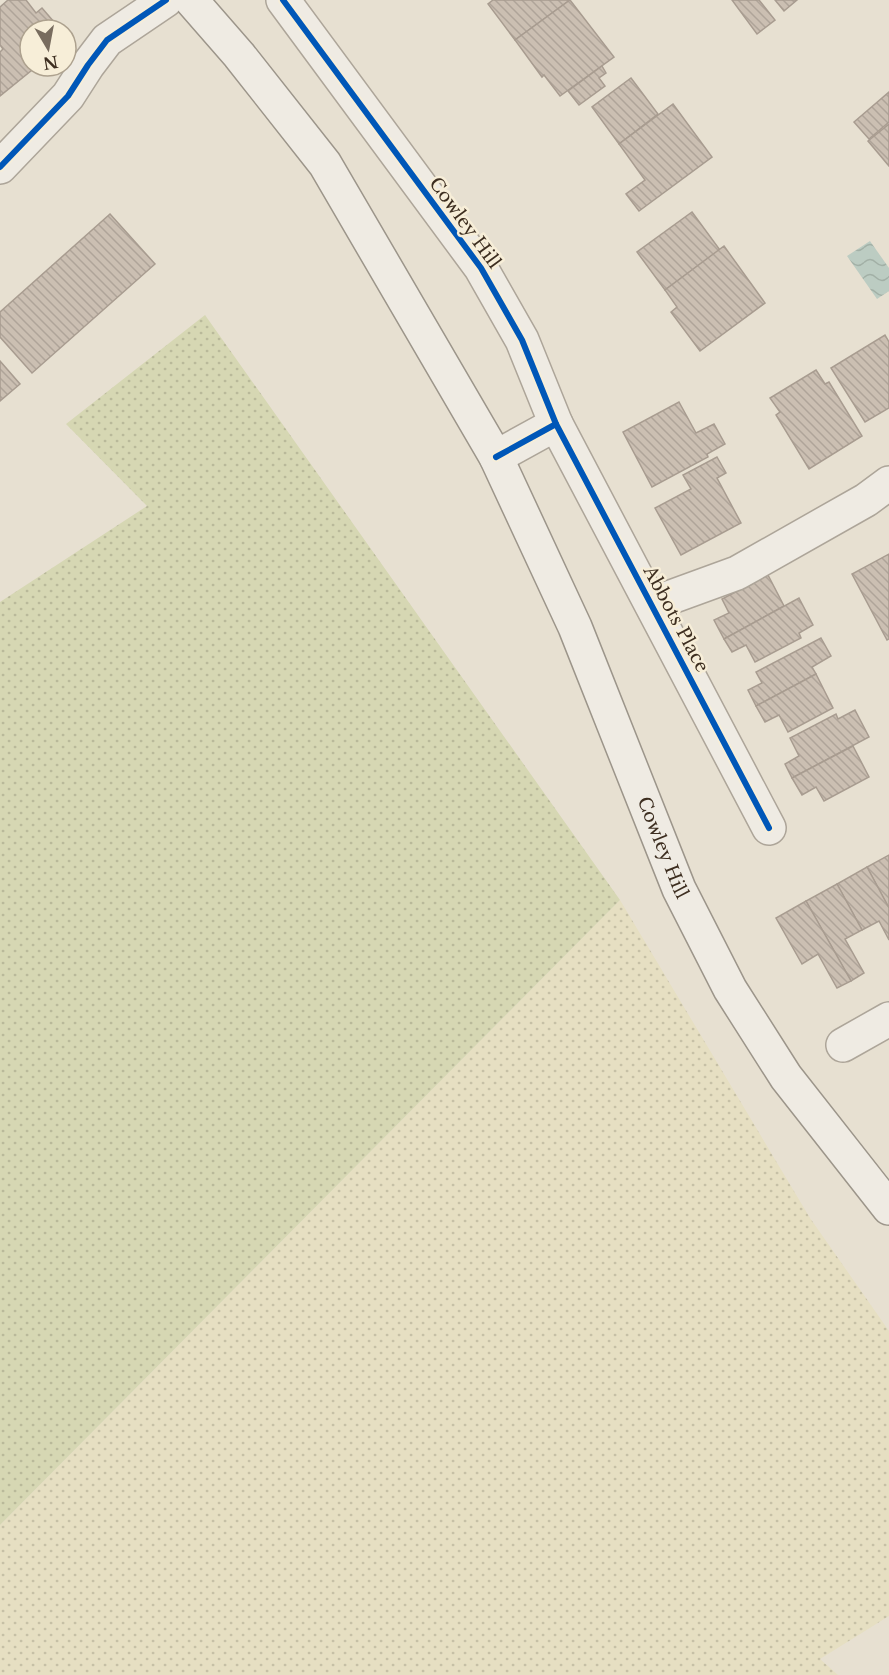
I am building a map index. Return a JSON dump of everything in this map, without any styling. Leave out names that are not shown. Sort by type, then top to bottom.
[{"type":"street","points":[[0,167],[68,96],[107,40],[166,0]]},
{"type":"street","name":"Cowley Hill","points":[[191,0],[239,55],[325,164],[496,457],[575,627],[679,889],[730,989],[786,1077],[889,1208]]},
{"type":"street","name":"Cowley Hill","points":[[283,0],[481,268],[522,340],[556,424]]},
{"type":"street","points":[[496,457],[556,424]]},
{"type":"street","name":"Abbots Place","points":[[556,424],[768,828]]},
{"type":"street","name":"Abbots Place","points":[[652,604],[737,573],[866,500],[889,483]]},
{"type":"street","points":[[843,1046],[889,1019]]},
{"type":"shaded area","points":[[620,900],[810,1218],[889,1331],[889,1616],[820,1659],[838,1675],[0,1675],[0,1525]]},
{"type":"green space","points":[[205,315],[620,900],[0,1525],[0,602],[147,506],[66,424]]},
{"type":"water","points":[[870,241],[889,268],[889,291],[877,299],[847,256]]},
{"type":"building","points":[[8,0],[26,0],[36,13],[42,8],[51,18],[18,18],[18,78],[22,78],[0,96],[0,52],[3,49],[0,45],[0,7]]},
{"type":"building","points":[[493,0],[570,0],[515,40],[488,4]]},
{"type":"building","points":[[570,0],[614,57],[560,96],[544,75],[542,77],[515,40]]},
{"type":"building","points":[[732,0],[759,0],[775,20],[757,34]]},
{"type":"building","points":[[775,0],[797,0],[784,11]]},
{"type":"building","points":[[602,66],[606,73],[599,78],[605,86],[579,105],[568,91]]},
{"type":"building","points":[[631,78],[658,114],[619,144],[592,107]]},
{"type":"building","points":[[889,92],[889,122],[869,139],[854,122]]},
{"type":"building","points":[[673,104],[712,157],[639,211],[626,194],[645,180],[619,144]]},
{"type":"building","points":[[889,124],[889,166],[868,141]]},
{"type":"building","points":[[692,212],[720,250],[665,290],[637,252]]},
{"type":"building","points":[[110,214],[155,264],[32,373],[0,337],[0,312]]},
{"type":"building","points":[[724,246],[765,303],[700,351],[671,312],[677,307],[665,290]]},
{"type":"building","points":[[885,335],[889,342],[889,408],[865,422],[831,368]]},
{"type":"building","points":[[0,361],[20,384],[0,401]]},
{"type":"building","points":[[816,370],[825,384],[829,382],[862,436],[809,469],[776,415],[780,412],[770,398]]},
{"type":"building","points":[[679,402],[696,433],[714,424],[725,444],[707,454],[708,457],[652,487],[623,432]]},
{"type":"building","points":[[717,457],[726,473],[717,478],[741,523],[681,555],[655,508],[691,489],[683,475]]},
{"type":"building","points":[[889,554],[889,639],[887,640],[852,574]]},
{"type":"building","points":[[768,575],[784,606],[724,639],[714,620],[729,613],[722,599]]},
{"type":"building","points":[[799,598],[813,625],[799,633],[801,638],[755,662],[746,645],[732,652],[724,639]]},
{"type":"building","points":[[821,638],[831,656],[812,667],[816,674],[756,706],[748,690],[762,683],[756,672]]},
{"type":"building","points":[[816,674],[833,708],[788,732],[779,715],[765,722],[756,706]]},
{"type":"building","points":[[855,710],[869,737],[792,778],[785,764],[799,756],[790,738],[836,714],[838,719]]},
{"type":"building","points":[[853,746],[869,777],[824,801],[816,787],[802,795],[792,778]]},
{"type":"building","points":[[889,855],[889,908],[867,867]]},
{"type":"building","points":[[867,867],[889,908],[889,940],[879,921],[862,930],[837,884]]},
{"type":"building","points":[[837,884],[862,930],[845,939],[864,973],[851,981],[806,901]]},
{"type":"building","points":[[806,901],[851,981],[837,988],[818,954],[802,964],[776,918]]},
{"type":"cycle path","points":[[0,167],[68,96],[107,40],[166,0]]},
{"type":"cycle path","points":[[283,0],[481,268],[522,340],[556,424],[496,457]]},
{"type":"cycle path","points":[[556,424],[769,828]]}]
